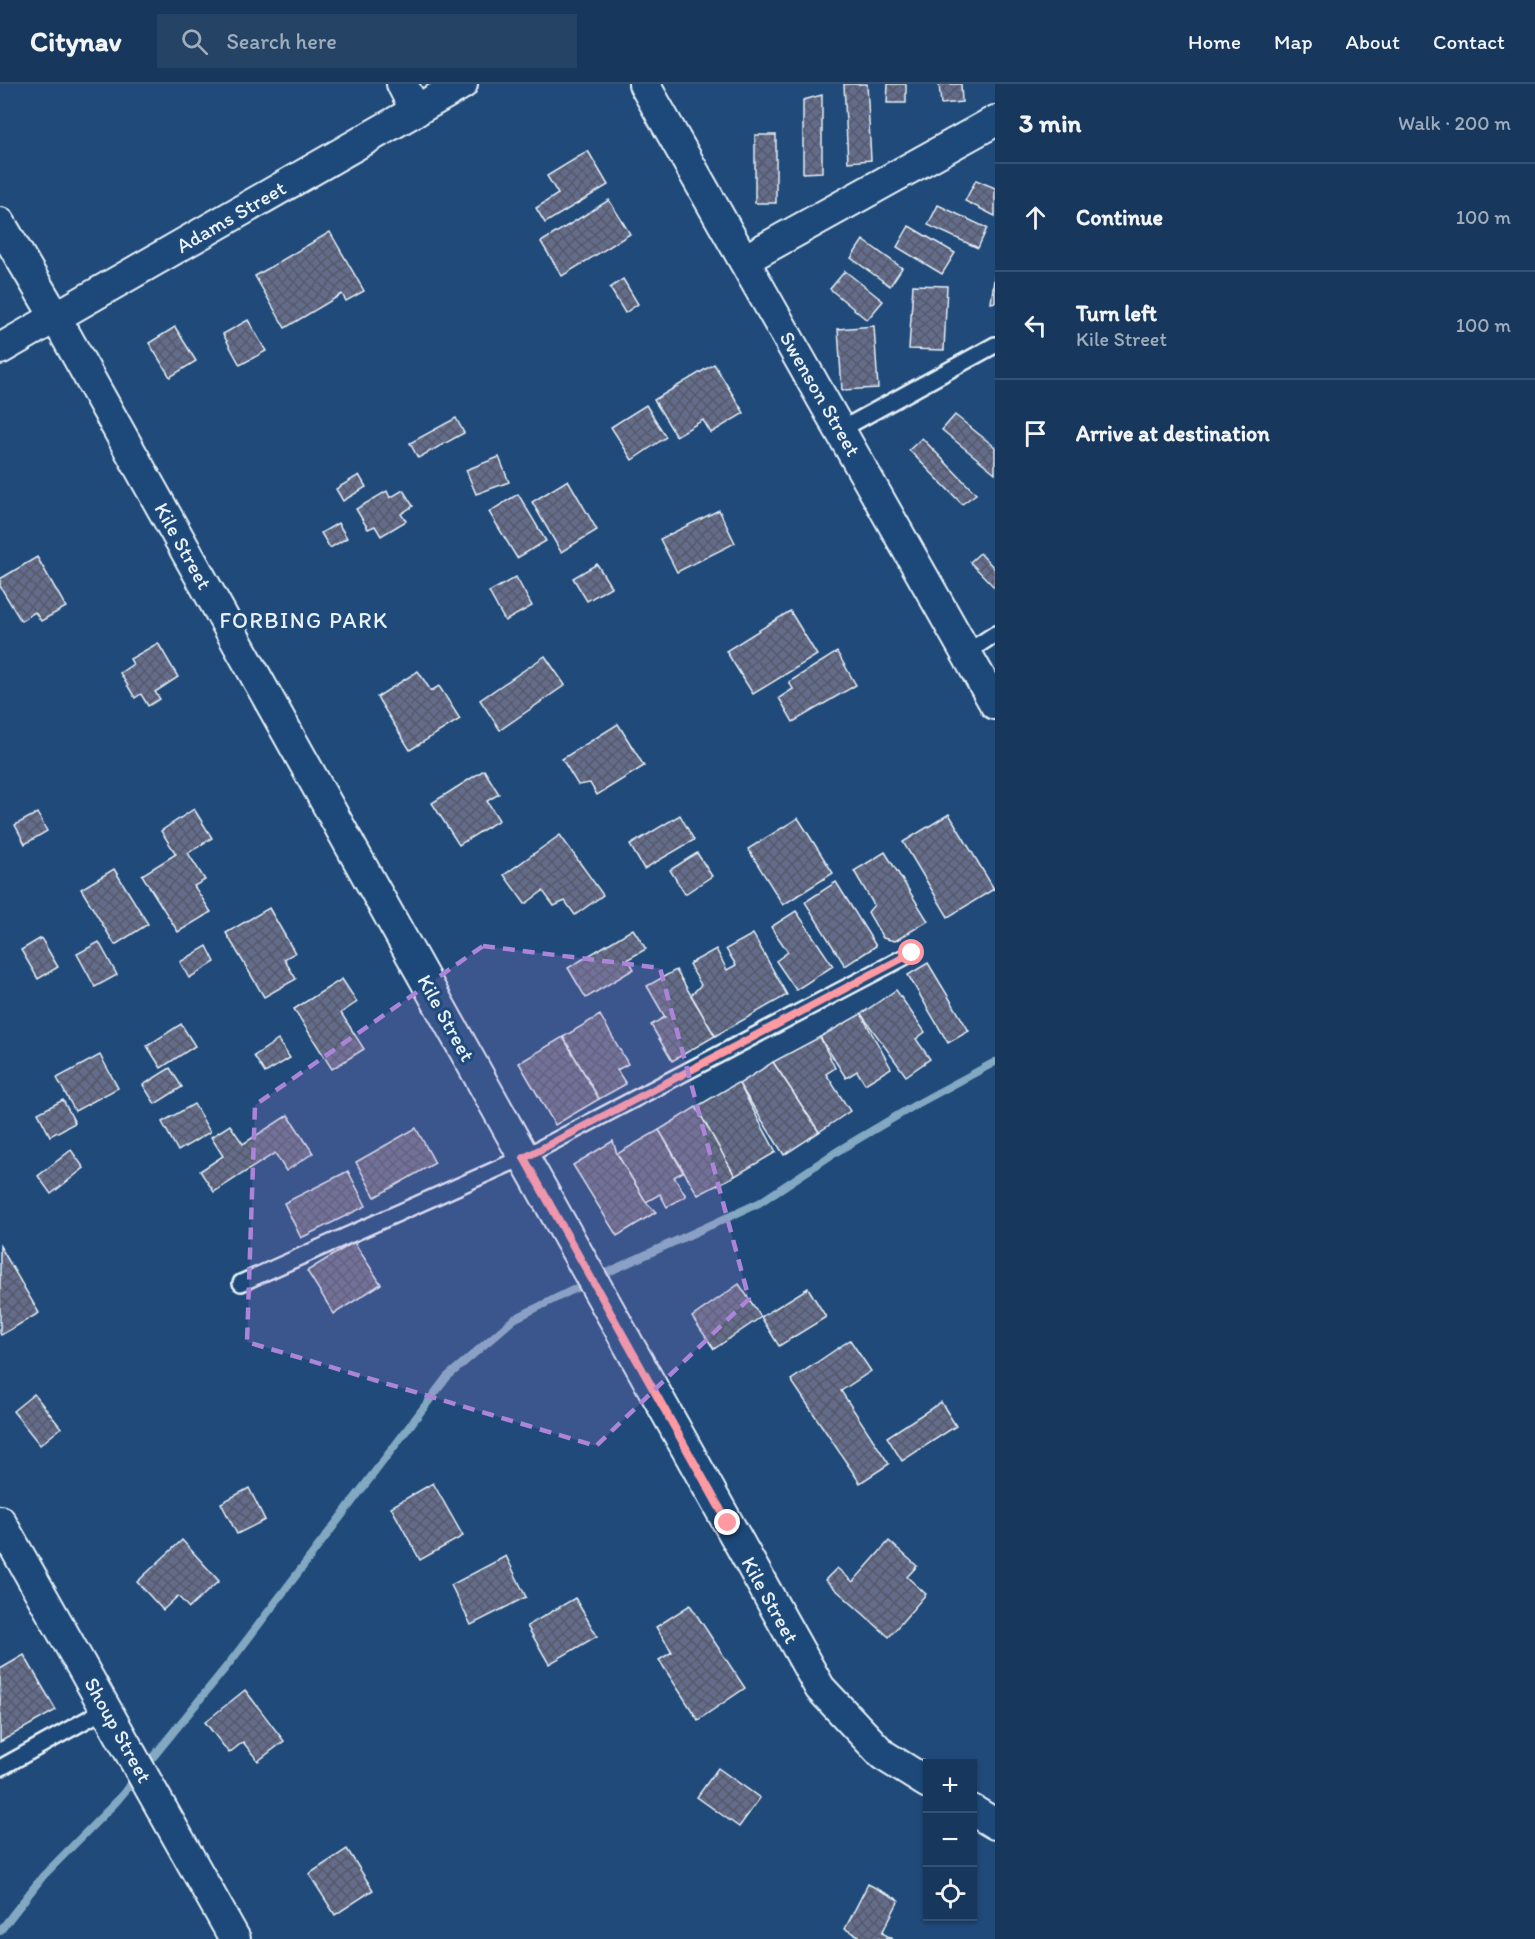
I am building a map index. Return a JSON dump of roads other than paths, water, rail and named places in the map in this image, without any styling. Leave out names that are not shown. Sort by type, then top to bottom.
[{"type":"street","points":[[402,84],[416,111]]},
{"type":"street","name":"Adams Street","points":[[0,349],[462,84]]},
{"type":"street","name":"Swenson Street","points":[[644,84],[995,704]]},
{"type":"street","points":[[744,260],[995,121]]},
{"type":"street","name":"Kile Street","points":[[0,223],[56,318],[820,1688],[883,1755],[923,1780]]},
{"type":"street","name":"Shoup Street","points":[[0,1521],[235,1939]]},
{"type":"street","points":[[977,1813],[995,1824]]},
{"type":"lane","points":[[840,430],[995,345]]},
{"type":"lane","points":[[966,653],[995,634]]},
{"type":"lane","points":[[241,1283],[524,1158],[912,953]]},
{"type":"lane","points":[[0,1768],[106,1709]]},
{"type":"waterway","points":[[145,1767],[231,1661],[447,1377],[514,1319],[619,1267],[759,1203],[836,1152],[917,1104],[995,1062]]},
{"type":"waterway","points":[[0,1931],[43,1876],[116,1802],[137,1777]]},
{"type":"district","name":"FORBING PARK","points":[[304,620]]}]
